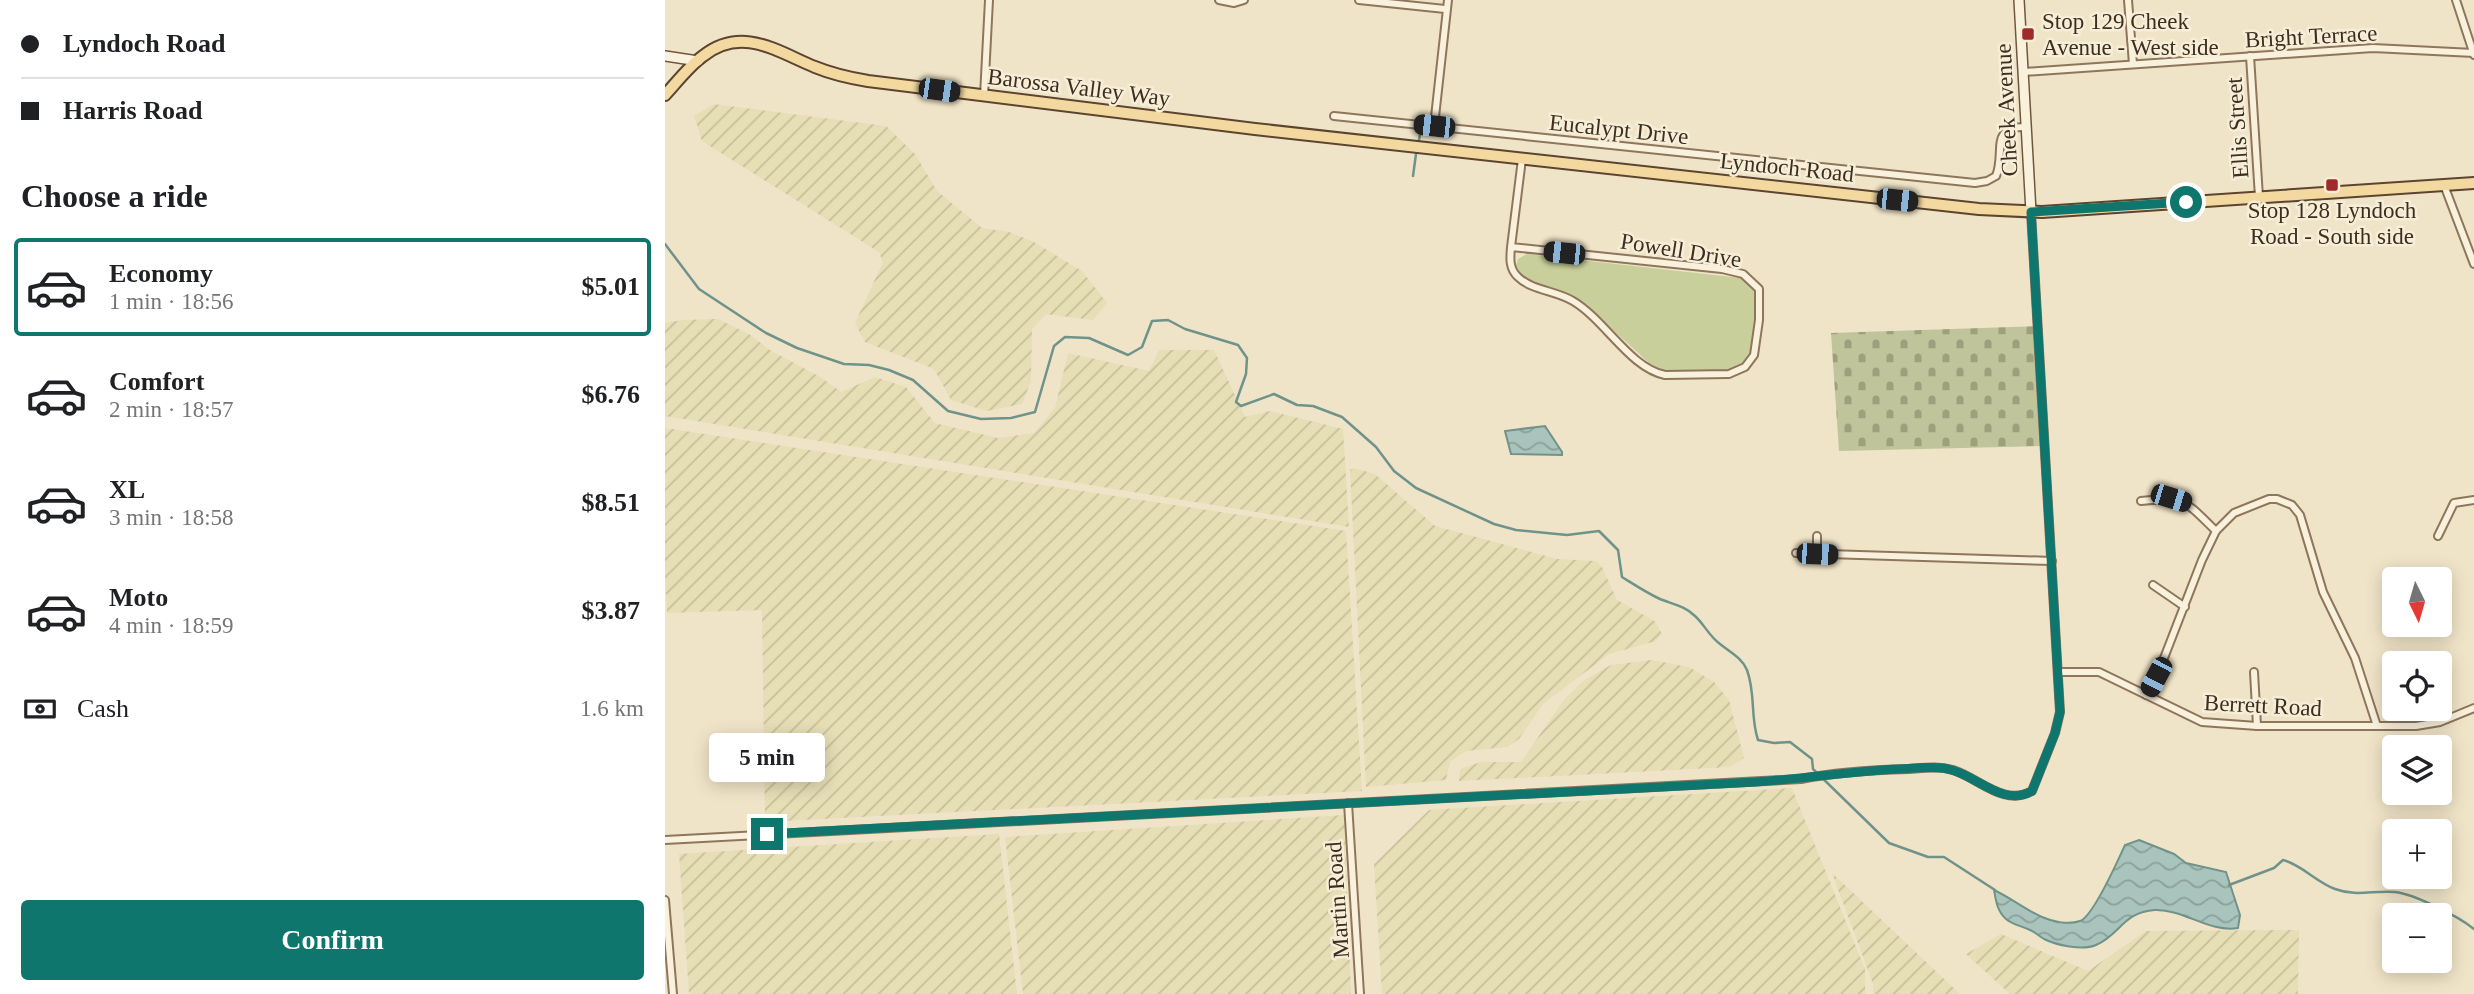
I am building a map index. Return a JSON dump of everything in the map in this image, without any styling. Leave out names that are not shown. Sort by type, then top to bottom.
[{"type":"main road","name":"Barossa Valley Way","points":[[665,95],[698,61],[719,46],[751,42],[781,50],[814,67],[850,78],[1431,149]]},
{"type":"main road","name":"Lyndoch Road","points":[[1431,149],[2031,212],[2474,183]]},
{"type":"street","points":[[983,96],[989,0]]},
{"type":"street","points":[[1219,0],[1234,3],[1244,0]]},
{"type":"street","points":[[1359,0],[1445,9]]},
{"type":"street","points":[[1434,126],[1448,0]]},
{"type":"street","name":"Cheek Avenue","points":[[1349,803],[1787,780],[1871,770],[1936,767],[1955,771],[2006,796],[2025,796],[2032,791],[2055,733],[2060,712],[2019,0]]},
{"type":"street","points":[[2128,0],[2133,64]]},
{"type":"street","points":[[2456,0],[2474,54]]},
{"type":"street","name":"Bright Terrace","points":[[2024,72],[2373,48],[2474,54]]},
{"type":"street","points":[[665,56],[698,61]]},
{"type":"street","name":"Ellis Street","points":[[2250,56],[2259,197]]},
{"type":"street","name":"Eucalypt Drive","points":[[1334,116],[1975,183],[1989,181],[1996,176],[2000,162],[1999,146],[2005,132],[2014,127],[2027,127]]},
{"type":"street","name":"Powell Drive","points":[[1511,247],[1722,269],[1743,274],[1756,284],[1760,296],[1754,355],[1745,368],[1729,374],[1656,373],[1642,366],[1602,324],[1572,301],[1516,276],[1510,259],[1511,247],[1522,159]]},
{"type":"street","points":[[2444,185],[2474,264]]},
{"type":"street","points":[[2141,501],[2171,498],[2187,503],[2216,531]]},
{"type":"street","points":[[2146,695],[2185,607],[2201,560],[2216,531],[2234,513],[2269,499],[2283,500],[2300,515],[2323,592],[2355,658],[2378,726]]},
{"type":"street","points":[[2438,536],[2454,503],[2474,500]]},
{"type":"street","points":[[1817,536],[1817,554]]},
{"type":"street","points":[[1796,553],[2052,561]]},
{"type":"street","points":[[2153,585],[2185,607]]},
{"type":"street","name":"Berrett Road","points":[[2058,672],[2099,673],[2201,722],[2257,726],[2416,726],[2439,722],[2474,708]]},
{"type":"street","points":[[2254,672],[2257,726]]},
{"type":"street","points":[[665,839],[1349,803]]},
{"type":"street","name":"Martin Road","points":[[1349,803],[1360,994]]},
{"type":"street","points":[[665,900],[673,994]]},
{"type":"shaded area","points":[[714,104],[886,126],[915,154],[937,191],[982,228],[1009,232],[1034,242],[1082,271],[1107,303],[1093,320],[1046,314],[1032,329],[1031,381],[1022,404],[987,411],[951,400],[934,369],[865,342],[855,323],[883,262],[879,252],[702,141],[694,116]]},
{"type":"shaded area","points":[[718,319],[749,334],[770,350],[822,378],[841,392],[875,377],[906,387],[935,423],[998,438],[1034,433],[1055,408],[1068,353],[1149,371],[1159,350],[1214,350],[1245,417],[1270,411],[1343,429],[1349,527],[665,416],[665,323]]},
{"type":"shaded area","points":[[665,428],[1346,531],[1362,791],[765,822],[762,610],[667,613]]},
{"type":"shaded area","points":[[1354,468],[1375,474],[1435,526],[1557,559],[1596,561],[1602,567],[1617,600],[1656,622],[1662,634],[1656,641],[1609,654],[1543,704],[1519,739],[1507,747],[1466,751],[1450,762],[1446,780],[1366,787],[1350,470]]},
{"type":"shaded area","points":[[1651,660],[1689,667],[1714,682],[1729,700],[1744,758],[1730,767],[1459,781],[1460,769],[1481,762],[1521,762],[1563,701],[1583,681],[1611,665]]},
{"type":"shaded area","points":[[1792,788],[1865,969],[1865,994],[1382,994],[1374,864],[1429,810]]},
{"type":"shaded area","points":[[1344,815],[1351,994],[1023,994],[1005,837]]},
{"type":"shaded area","points":[[999,834],[1017,994],[689,994],[679,854]]},
{"type":"shaded area","points":[[1832,873],[1960,994],[1873,994],[1873,984]]},
{"type":"shaded area","points":[[2299,930],[2298,994],[2010,994],[1966,954],[2001,934],[2088,971],[2146,931]]},
{"type":"green space","points":[[1527,254],[1741,278],[1750,283],[1757,297],[1751,350],[1740,366],[1730,370],[1661,370],[1649,363],[1586,305],[1522,276],[1516,266],[1518,259]]},
{"type":"green space","points":[[2038,326],[2045,446],[1839,451],[1831,333]]},
{"type":"water","points":[[1545,426],[1562,455],[1511,454],[1505,431]]},
{"type":"water","points":[[2139,840],[2174,854],[2186,863],[2226,872],[2240,915],[2238,928],[2217,927],[2176,913],[2155,910],[2129,919],[2111,936],[2096,945],[2077,947],[2044,939],[2009,921],[1999,909],[1994,890],[2046,919],[2066,923],[2080,921],[2098,899],[2125,845]]},
{"type":"waterway","points":[[1419,140],[1421,128]]},
{"type":"waterway","points":[[1413,176],[1416,154]]},
{"type":"waterway","points":[[665,244],[699,289],[766,333],[797,348],[844,364],[869,365],[889,370],[913,380],[948,411],[981,419],[1011,418],[1035,412],[1054,346],[1065,337],[1089,338],[1128,355],[1142,347],[1152,321],[1168,320],[1185,329],[1238,345],[1247,358],[1246,374],[1236,402],[1241,406],[1274,394],[1297,405],[1313,406],[1342,417],[1376,447],[1394,471],[1416,488],[1494,524],[1516,530],[1567,535],[1599,531],[1618,550],[1622,577],[1655,597],[1691,613],[1716,641],[1742,662],[1750,679],[1758,740],[1790,742],[1812,759],[1813,769],[1889,843],[1928,857],[1944,857],[1995,890]]},
{"type":"waterway","points":[[2229,885],[2274,868],[2283,860],[2335,889],[2351,893],[2403,894],[2436,906],[2474,929]]},
{"type":"place","name":"Stop 129 Cheek Avenue - West side","points":[[2028,34]]},
{"type":"place","name":"Stop 128 Lyndoch Road - South side","points":[[2332,185]]},
{"type":"route","points":[[767,834],[1756,782],[1871,770],[1936,767],[1955,771],[2006,796],[2025,796],[2032,791],[2055,733],[2060,712],[2031,212],[2186,202]]}]
